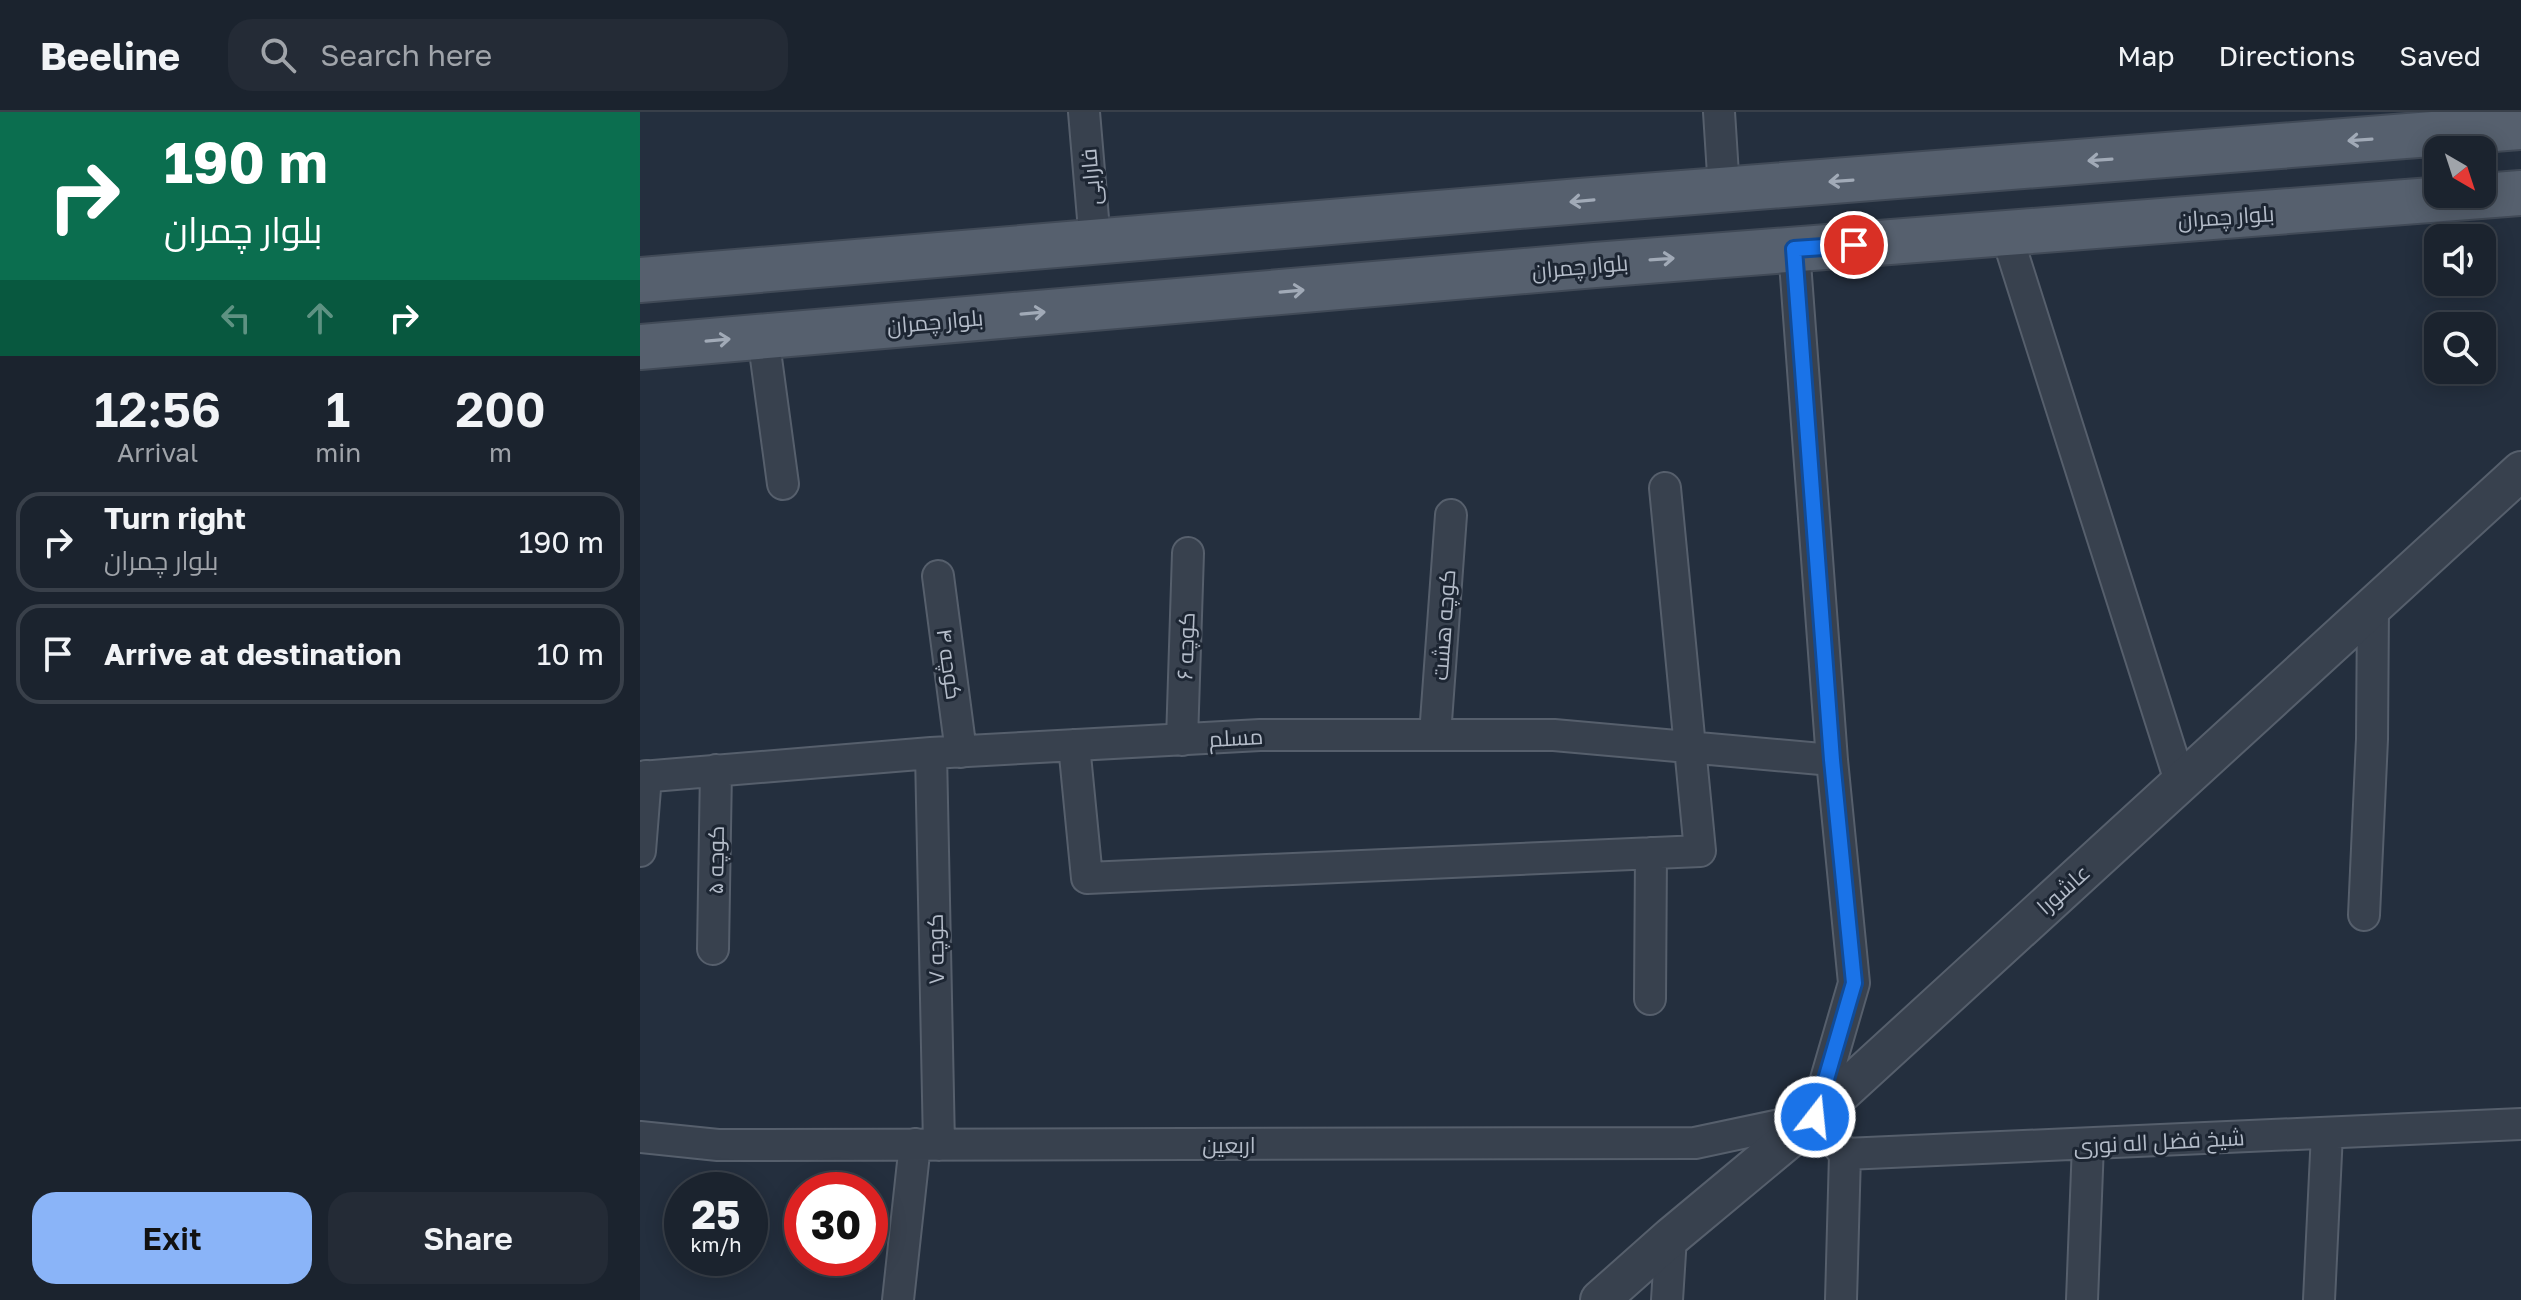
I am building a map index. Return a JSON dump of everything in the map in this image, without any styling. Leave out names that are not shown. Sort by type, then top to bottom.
[{"type":"main road","points":[[640,280],[1724,190],[2403,124],[2521,127]]},
{"type":"main road","name":"بلوار چمران","points":[[640,347],[1794,249],[2521,193]]},
{"type":"street","name":"فارابی","points":[[1084,112],[1095,242]]},
{"type":"street","points":[[1719,112],[1724,190]]},
{"type":"street","points":[[2006,233],[2180,781]]},
{"type":"street","points":[[1794,249],[1832,760],[1854,983],[1815,1117],[1845,1154],[1841,1300]]},
{"type":"street","points":[[763,336],[783,484]]},
{"type":"street","name":"عاشورا","points":[[1600,1300],[1815,1117],[2521,471]]},
{"type":"street","points":[[1074,745],[1087,878],[1700,851],[1665,488]]},
{"type":"street","name":"کوچه هشت","points":[[1435,735],[1451,515]]},
{"type":"street","name":"کوچه ۶","points":[[1182,740],[1188,553]]},
{"type":"street","name":"کوچه ۴","points":[[938,576],[961,752]]},
{"type":"street","points":[[2364,915],[2372,739],[2373,606]]},
{"type":"street","name":"مسلم","points":[[643,777],[931,753],[1260,735],[1554,735],[1832,760]]},
{"type":"street","name":"کوچه ۷","points":[[898,1300],[927,1144],[931,753]]},
{"type":"street","name":"کوچه ۵","points":[[713,949],[716,770]]},
{"type":"street","points":[[640,851],[643,777]]},
{"type":"street","points":[[1650,999],[1651,853]]},
{"type":"street","name":"اربعین","points":[[640,1137],[718,1145],[1695,1143],[1815,1117]]},
{"type":"street","name":"شیخ فضل اله نوری","points":[[1845,1154],[2521,1124]]},
{"type":"street","points":[[2319,1300],[2327,1133]]},
{"type":"street","points":[[2082,1300],[2088,1144]]},
{"type":"street","points":[[1667,1300],[1671,1237]]},
{"type":"route","points":[[1815,1117],[1854,983],[1832,760],[1794,249],[1854,245]]}]
